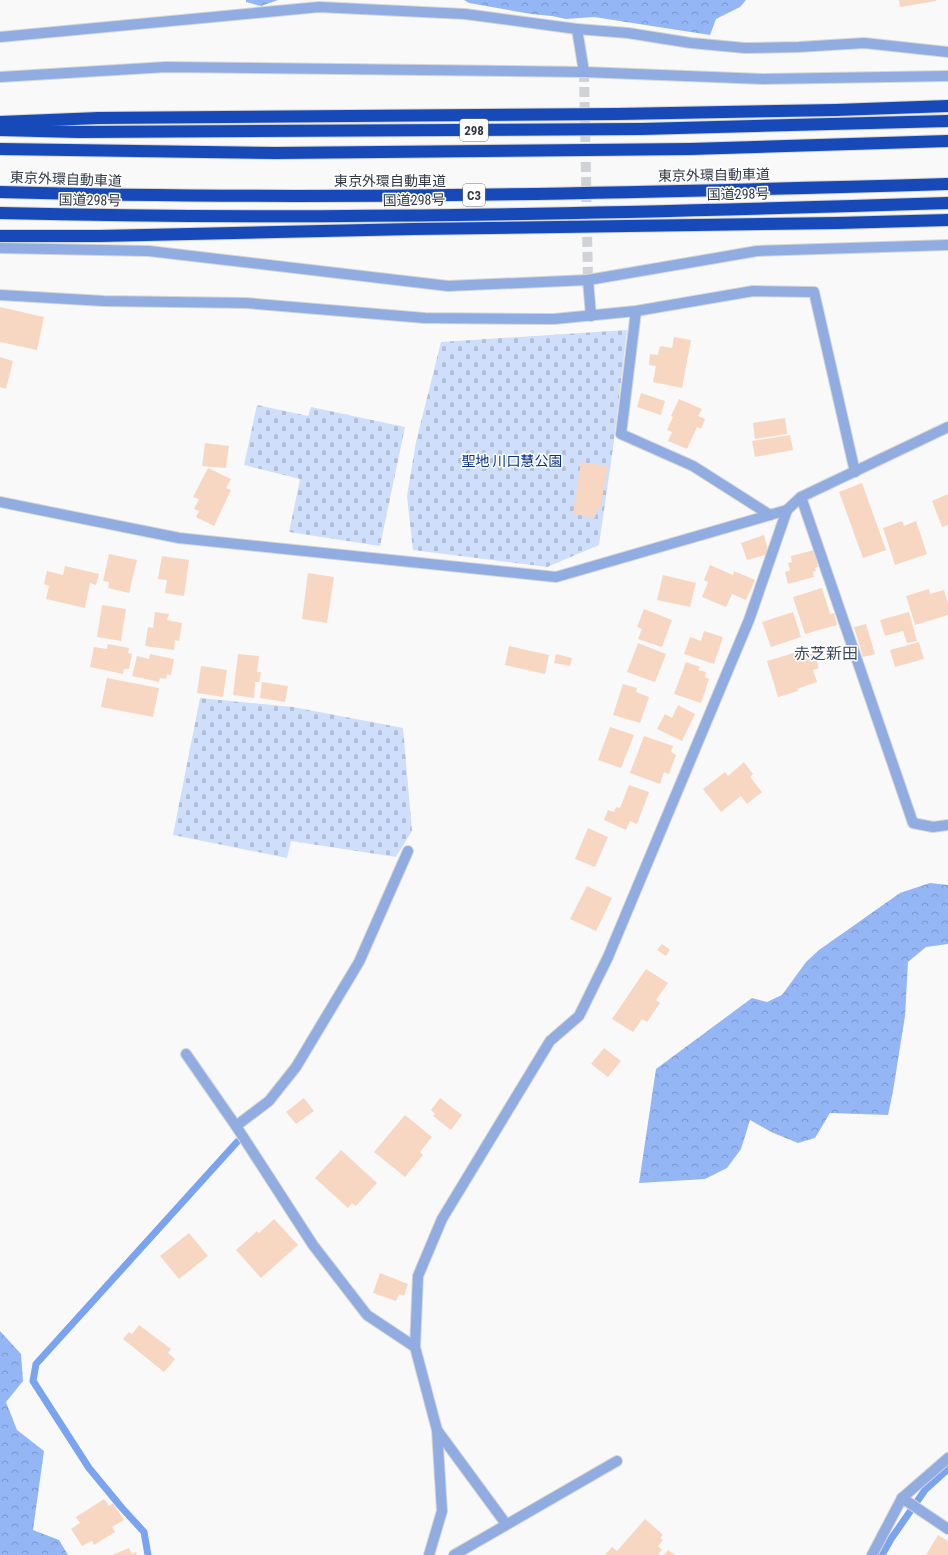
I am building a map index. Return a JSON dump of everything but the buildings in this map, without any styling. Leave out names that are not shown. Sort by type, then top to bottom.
[{"type":"highway","points":[[0,122],[99,118],[595,114],[836,110],[948,106]]},
{"type":"highway","name":"298","points":[[0,130],[78,132],[641,129],[948,121]]},
{"type":"highway","name":"東京外環自動車道","points":[[0,149],[292,153],[690,149],[948,141]]},
{"type":"highway","name":"東京外環自動車道","points":[[0,192],[133,196],[447,196],[948,184]]},
{"type":"highway","name":"国道298号","points":[[0,213],[117,216],[400,216],[798,208],[948,203]]},
{"type":"highway","points":[[0,236],[108,236],[948,220]]},
{"type":"street","points":[[0,37],[319,7],[466,14],[577,29],[628,33],[691,43],[745,48],[798,48],[864,43],[948,52]]},
{"type":"street","points":[[577,29],[584,72]]},
{"type":"street","points":[[0,77],[166,67],[584,72],[764,78],[948,76]]},
{"type":"street","points":[[0,248],[149,251],[448,286],[588,280],[757,252],[948,245]]},
{"type":"street","points":[[588,280],[591,316]]},
{"type":"street","points":[[0,295],[104,301],[246,303],[425,318],[554,320],[636,311],[753,291],[814,292],[855,472]]},
{"type":"street","points":[[636,311],[622,434],[693,466],[770,514]]},
{"type":"street","points":[[429,1555],[442,1511],[437,1430],[415,1347],[418,1276],[442,1219],[550,1042],[580,1016],[605,964],[748,620],[787,510],[801,497],[948,427]]},
{"type":"street","points":[[801,497],[913,823],[933,827],[948,826]]},
{"type":"street","points":[[0,502],[179,538],[556,577],[787,510]]},
{"type":"street","points":[[236,1126],[268,1101],[296,1067],[359,962],[408,851]]},
{"type":"street","points":[[186,1054],[236,1126],[313,1245],[367,1315],[415,1347]]},
{"type":"street","points":[[437,1430],[506,1524]]},
{"type":"street","points":[[872,1555],[902,1498],[948,1458]]},
{"type":"street","points":[[454,1555],[617,1461]]},
{"type":"street","points":[[902,1498],[948,1529]]},
{"type":"green space","points":[[246,0],[278,0],[261,6],[246,2]]},
{"type":"green space","points":[[464,0],[746,0],[740,7],[716,19],[710,35],[594,17],[566,19],[469,3]]},
{"type":"green space","name":"聖地 川口慧公園","points":[[627,330],[614,441],[599,545],[547,567],[413,550],[407,496],[416,442],[441,342]]},
{"type":"green space","points":[[257,405],[308,416],[311,407],[405,427],[380,546],[289,532],[300,479],[244,465]]},
{"type":"green space","points":[[200,698],[293,707],[403,728],[412,831],[396,857],[291,841],[287,858],[173,835]]},
{"type":"green space","points":[[930,883],[948,885],[948,944],[926,947],[908,962],[905,1016],[888,1115],[830,1113],[815,1138],[798,1143],[771,1132],[750,1120],[741,1149],[727,1168],[705,1179],[639,1183],[656,1069],[752,998],[767,1002],[782,995],[806,962],[819,950],[900,893]]},
{"type":"green space","points":[[0,1331],[21,1354],[23,1381],[6,1402],[17,1430],[44,1451],[33,1530],[59,1540],[68,1555],[0,1555]]},
{"type":"waterway","points":[[148,1555],[144,1532],[89,1468],[33,1381],[36,1364],[237,1142]]},
{"type":"waterway","points":[[882,1555],[891,1539],[925,1490],[948,1469]]},
{"type":"tunnel","points":[[584,72],[588,280]]},
{"type":"district","name":"赤芝新田","points":[[826,653]]}]
